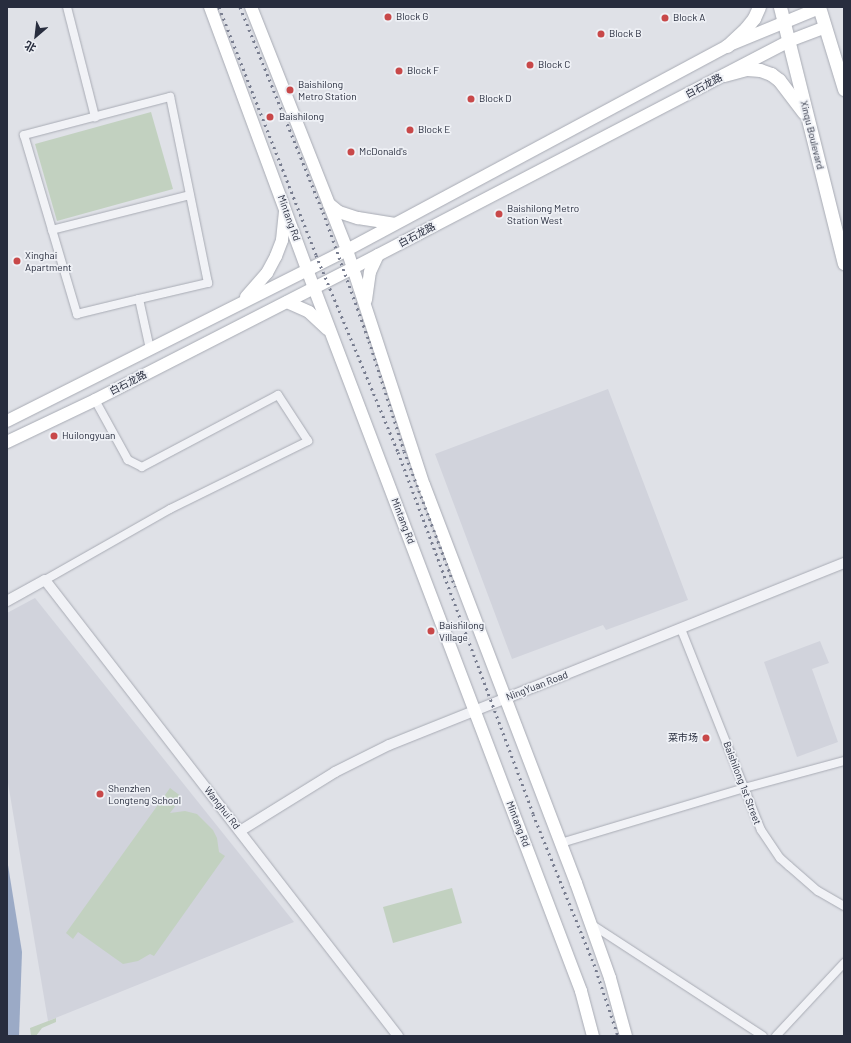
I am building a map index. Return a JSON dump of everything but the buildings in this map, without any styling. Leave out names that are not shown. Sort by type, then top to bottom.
[{"type":"main road","name":"Mintang Rd","points":[[210,7],[332,336],[581,991],[593,1036]]},
{"type":"main road","points":[[251,7],[347,250],[424,485],[561,843],[610,978],[626,1036]]},
{"type":"main road","points":[[727,46],[746,28],[754,18],[759,7]]},
{"type":"main road","name":"Xinqu Boulevard","points":[[780,7],[844,263]]},
{"type":"main road","points":[[819,8],[844,89]]},
{"type":"main road","name":"白石龙路","points":[[7,422],[347,250],[727,46],[819,8]]},
{"type":"main road","name":"白石龙路","points":[[7,442],[95,400],[379,255],[788,42],[825,27]]},
{"type":"main road","points":[[724,75],[747,69],[760,70],[771,74],[779,80],[808,120]]},
{"type":"main road","points":[[329,204],[339,212],[358,218],[394,224]]},
{"type":"main road","points":[[241,303],[267,273],[276,256],[282,240],[285,208]]},
{"type":"main road","points":[[366,307],[367,283],[374,260],[379,255]]},
{"type":"main road","points":[[287,302],[300,306],[309,312],[322,322],[332,336]]},
{"type":"street","points":[[67,7],[95,117]]},
{"type":"street","points":[[170,97],[208,283],[77,314],[24,135],[95,117],[170,97]]},
{"type":"street","points":[[52,230],[190,195]]},
{"type":"street","points":[[138,299],[150,349]]},
{"type":"street","points":[[7,601],[170,509],[308,441],[278,395],[142,467],[128,460],[95,400]]},
{"type":"street","name":"NingYuan Road","points":[[240,830],[354,762],[475,710],[844,563]]},
{"type":"street","name":"Wanghui Rd","points":[[46,580],[398,1036]]},
{"type":"street","name":"Baishilong 1st Street","points":[[681,629],[761,830],[780,858],[818,891],[844,906]]},
{"type":"street","points":[[561,843],[744,788],[844,761]]},
{"type":"street","points":[[590,924],[763,1036]]},
{"type":"street","points":[[776,1036],[844,963]]},
{"type":"shaded area","points":[[608,389],[688,600],[606,630],[603,625],[512,659],[435,454]]},
{"type":"shaded area","name":"Shenzhen Longteng School","points":[[35,598],[294,922],[48,1021],[7,777],[7,613]]},
{"type":"shaded area","points":[[820,641],[829,663],[812,669],[838,742],[797,757],[764,662]]},
{"type":"green space","points":[[151,112],[173,189],[57,221],[35,144]]},
{"type":"green space","points":[[170,788],[182,797],[170,813],[185,811],[197,814],[213,830],[217,838],[219,852],[225,856],[154,956],[150,954],[138,961],[123,964],[78,932],[73,939],[66,933]]},
{"type":"green space","points":[[452,888],[462,923],[393,943],[383,907]]},
{"type":"green space","points":[[56,1018],[56,1022],[42,1028],[36,1036],[31,1036],[30,1028]]},
{"type":"water","points":[[7,859],[22,952],[19,1036],[7,1036]]},
{"type":"railway","points":[[219,7],[316,255],[398,452],[533,814],[594,964],[618,1036]]},
{"type":"railway","points":[[240,7],[323,212],[369,341],[404,451],[455,587]]},
{"type":"place","name":"Block G","points":[[388,17]]},
{"type":"place","name":"Block A","points":[[665,18]]},
{"type":"place","name":"Block B","points":[[601,34]]},
{"type":"place","name":"Block C","points":[[530,65]]},
{"type":"place","name":"Block F","points":[[399,71]]},
{"type":"place","name":"Baishilong Metro Station","points":[[290,90]]},
{"type":"place","name":"Block D","points":[[471,99]]},
{"type":"place","name":"Baishilong","points":[[270,117]]},
{"type":"place","name":"Block E","points":[[410,130]]},
{"type":"place","name":"McDonald's","points":[[351,152]]},
{"type":"place","name":"Baishilong Metro Station West","points":[[499,214]]},
{"type":"place","name":"Xinghai Apartment","points":[[17,261]]},
{"type":"place","name":"Huilongyuan","points":[[54,436]]},
{"type":"place","name":"Baishilong Village","points":[[431,631]]},
{"type":"place","name":"菜市场","points":[[706,738]]},
{"type":"place","name":"Shenzhen Longteng School","points":[[100,794]]}]
